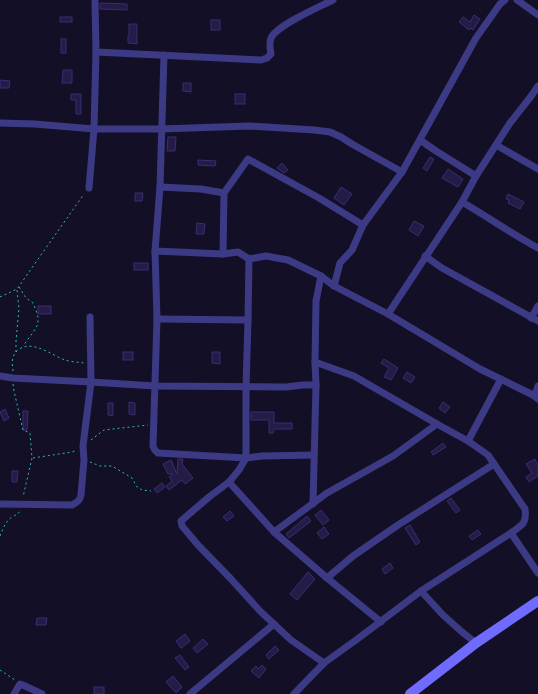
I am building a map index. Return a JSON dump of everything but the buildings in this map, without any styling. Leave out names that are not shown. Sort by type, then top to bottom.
[{"type":"street","points":[[88,188],[94,129],[96,52],[95,0]]},
{"type":"street","points":[[96,52],[261,60],[267,58],[271,54],[271,39],[275,32],[283,26],[333,0]]},
{"type":"street","points":[[334,286],[340,263],[352,250],[363,225],[402,172],[476,38],[500,4],[505,0]]},
{"type":"street","points":[[517,0],[538,15]]},
{"type":"street","points":[[164,55],[160,187],[155,251],[157,319],[153,446],[155,451],[158,453],[246,458],[262,456],[314,455]]},
{"type":"street","points":[[388,314],[462,202],[476,176],[510,123],[535,97],[538,86]]},
{"type":"street","points":[[0,124],[35,124],[94,129],[161,129],[249,126],[314,130],[330,132],[341,136],[352,144],[402,172]]},
{"type":"street","points":[[420,140],[476,176]]},
{"type":"street","points":[[496,146],[538,169]]},
{"type":"street","points":[[223,254],[224,193],[248,160],[319,198],[363,225]]},
{"type":"street","points":[[160,187],[201,189],[224,193]]},
{"type":"street","points":[[462,202],[538,248]]},
{"type":"street","points":[[155,251],[223,254],[238,252],[248,259],[266,256],[288,260],[388,314],[480,369],[536,397],[538,386]]},
{"type":"street","points":[[425,256],[442,268],[535,320],[538,306]]},
{"type":"street","points":[[248,259],[246,458],[240,470],[229,482],[181,521],[182,526],[198,545],[260,611],[291,640],[324,663]]},
{"type":"street","points":[[313,504],[316,385],[316,301],[320,276]]},
{"type":"street","points":[[0,504],[72,505],[80,499],[84,460],[83,446],[91,382],[90,317]]},
{"type":"street","points":[[157,319],[248,320]]},
{"type":"street","points":[[294,694],[324,663],[421,591],[511,534],[523,524],[526,518],[525,509],[488,455],[468,441],[354,376],[315,362]]},
{"type":"street","points":[[0,376],[155,386],[286,387],[316,385]]},
{"type":"street","points":[[468,441],[501,379]]},
{"type":"street","points":[[274,532],[327,493],[393,456],[437,424]]},
{"type":"street","points":[[327,578],[353,556],[398,524],[494,464]]},
{"type":"street","points":[[229,482],[274,532],[381,622]]},
{"type":"street","points":[[511,534],[538,574]]},
{"type":"street","points":[[421,591],[443,616],[476,643]]},
{"type":"street","points":[[410,694],[476,643],[538,601]]},
{"type":"street","points":[[190,694],[274,624]]},
{"type":"street","points":[[14,694],[20,684],[42,694]]},
{"type":"path","points":[[0,296],[17,289],[88,188]]},
{"type":"path","points":[[19,286],[26,298],[32,303],[38,317],[38,324],[22,347]]},
{"type":"path","points":[[16,352],[19,308],[17,289]]},
{"type":"path","points":[[0,536],[5,524],[23,508],[22,504],[32,458],[72,452],[83,446],[104,430],[154,425]]},
{"type":"path","points":[[84,460],[100,466],[112,466],[132,478],[137,487],[142,490],[151,491]]},
{"type":"path","points":[[0,670],[20,684]]}]
